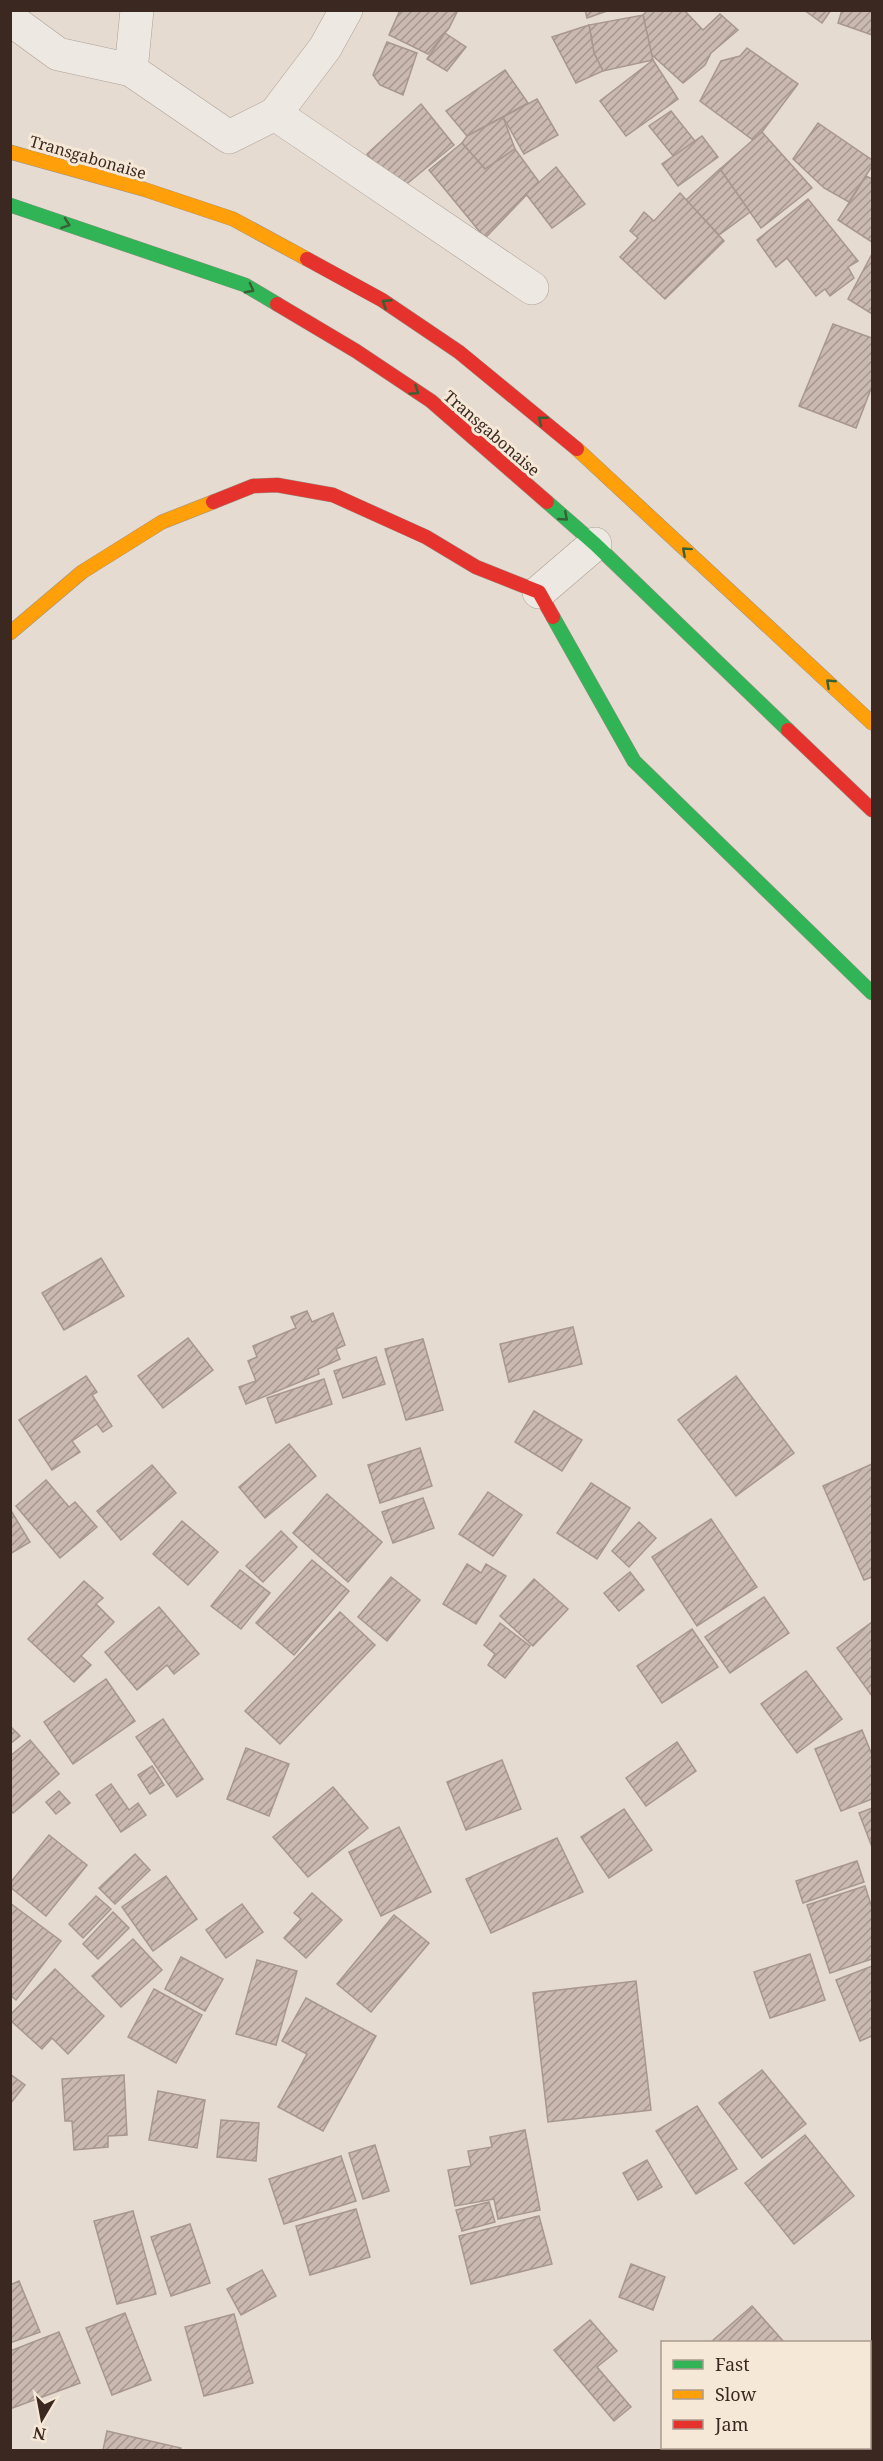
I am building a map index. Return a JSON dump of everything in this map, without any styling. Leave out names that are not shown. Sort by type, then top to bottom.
[{"type":"main road","name":"Transgabonaise","points":[[10,152],[143,189],[233,219],[382,300],[459,352],[581,452],[873,723]]},
{"type":"main road","name":"Transgabonaise","points":[[10,205],[245,285],[356,351],[431,401],[595,544],[873,810]]},
{"type":"main road","points":[[10,633],[82,572],[162,522],[253,486],[277,485],[333,495],[426,537],[476,567],[539,592],[634,761],[873,993]]},
{"type":"street","points":[[131,70],[136,10]]},
{"type":"street","points":[[10,19],[58,54],[131,70],[229,137],[275,114],[325,48],[346,10]]},
{"type":"street","points":[[275,114],[532,288]]},
{"type":"street","points":[[539,592],[595,544]]},
{"type":"building","points":[[400,10],[458,10],[449,28],[428,54],[389,35]]},
{"type":"building","points":[[585,10],[610,10],[587,18]]},
{"type":"building","points":[[648,10],[684,10],[703,30],[720,14],[738,30],[711,53],[705,65],[683,83],[651,54],[643,15]]},
{"type":"building","points":[[804,10],[831,10],[822,23]]},
{"type":"building","points":[[842,10],[872,10],[872,35],[838,23]]},
{"type":"building","points":[[643,15],[653,60],[603,71],[594,53],[589,25]]},
{"type":"building","points":[[589,25],[594,53],[603,71],[576,83],[552,37]]},
{"type":"building","points":[[445,33],[466,47],[447,71],[427,59]]},
{"type":"building","points":[[387,42],[417,53],[403,95],[380,85],[373,75]]},
{"type":"building","points":[[747,48],[798,84],[762,132],[753,140],[700,101],[721,61],[740,56]]},
{"type":"building","points":[[653,60],[678,99],[626,136],[600,101]]},
{"type":"building","points":[[505,70],[528,103],[467,136],[446,111]]},
{"type":"building","points":[[537,99],[558,135],[524,154],[503,117]]},
{"type":"building","points":[[421,104],[454,145],[397,192],[367,154]]},
{"type":"building","points":[[671,111],[695,141],[674,157],[649,126]]},
{"type":"building","points":[[503,117],[515,149],[485,169],[462,143],[467,136]]},
{"type":"building","points":[[818,123],[872,160],[872,166],[849,202],[824,188],[793,159]]},
{"type":"building","points":[[762,132],[812,188],[761,228],[720,169]]},
{"type":"building","points":[[702,136],[718,157],[678,186],[662,164]]},
{"type":"building","points":[[462,143],[485,169],[515,149],[539,182],[485,238],[429,170]]},
{"type":"building","points":[[556,167],[585,204],[552,228],[526,194]]},
{"type":"building","points":[[720,169],[750,212],[719,235],[686,200]]},
{"type":"building","points":[[866,176],[872,179],[872,242],[838,220]]},
{"type":"building","points":[[680,193],[724,241],[665,299],[620,257],[638,238],[630,231],[644,212],[654,221]]},
{"type":"building","points":[[808,199],[858,261],[848,267],[854,278],[830,296],[825,289],[816,296],[787,258],[776,267],[757,240]]},
{"type":"building","points":[[872,254],[872,314],[848,299]]},
{"type":"building","points":[[833,324],[872,338],[872,386],[856,428],[799,406]]},
{"type":"building","points":[[101,1258],[124,1296],[64,1330],[42,1293]]},
{"type":"building","points":[[307,1311],[312,1322],[333,1313],[345,1345],[336,1349],[340,1359],[318,1369],[319,1374],[246,1404],[239,1387],[256,1381],[248,1361],[257,1357],[253,1346],[296,1328],[291,1317]]},
{"type":"building","points":[[573,1327],[582,1364],[509,1382],[500,1344]]},
{"type":"building","points":[[188,1338],[213,1370],[163,1408],[138,1376]]},
{"type":"building","points":[[423,1339],[443,1410],[406,1420],[385,1349]]},
{"type":"building","points":[[376,1357],[385,1384],[343,1398],[334,1371]]},
{"type":"building","points":[[86,1376],[97,1392],[92,1395],[112,1426],[103,1432],[97,1424],[72,1441],[80,1452],[52,1470],[19,1420]]},
{"type":"building","points":[[736,1376],[794,1453],[736,1496],[678,1420]]},
{"type":"building","points":[[324,1379],[332,1404],[276,1423],[267,1398]]},
{"type":"building","points":[[534,1411],[582,1440],[562,1471],[515,1442]]},
{"type":"building","points":[[289,1444],[316,1476],[265,1518],[239,1487]]},
{"type":"building","points":[[420,1448],[432,1486],[380,1503],[368,1465]]},
{"type":"building","points":[[872,1464],[872,1577],[864,1580],[823,1486]]},
{"type":"building","points":[[152,1465],[176,1493],[121,1540],[97,1511]]},
{"type":"building","points":[[46,1480],[69,1507],[75,1502],[97,1527],[60,1558],[16,1506]]},
{"type":"building","points":[[591,1483],[630,1508],[597,1559],[557,1533]]},
{"type":"building","points":[[488,1492],[522,1515],[493,1556],[459,1534]]},
{"type":"building","points":[[327,1494],[382,1542],[348,1582],[293,1533]]},
{"type":"building","points":[[423,1498],[434,1528],[393,1543],[382,1512]]},
{"type":"building","points":[[10,1509],[30,1542],[10,1554]]},
{"type":"building","points":[[711,1519],[757,1587],[697,1626],[652,1557]]},
{"type":"building","points":[[182,1521],[218,1552],[188,1585],[153,1554]]},
{"type":"building","points":[[639,1522],[656,1538],[629,1567],[612,1551]]},
{"type":"building","points":[[281,1531],[297,1547],[263,1582],[246,1566]]},
{"type":"building","points":[[312,1560],[349,1591],[294,1655],[256,1623]]},
{"type":"building","points":[[467,1564],[481,1573],[486,1564],[506,1576],[476,1624],[443,1604]]},
{"type":"building","points":[[240,1570],[270,1593],[241,1629],[211,1606]]},
{"type":"building","points":[[630,1572],[644,1590],[619,1611],[604,1593]]},
{"type":"building","points":[[391,1577],[420,1600],[387,1641],[358,1617]]},
{"type":"building","points":[[534,1579],[568,1609],[533,1646],[500,1616]]},
{"type":"building","points":[[84,1581],[103,1598],[96,1604],[114,1622],[81,1656],[91,1665],[74,1682],[28,1639]]},
{"type":"building","points":[[764,1597],[789,1633],[730,1673],[705,1637]]},
{"type":"building","points":[[159,1607],[199,1654],[174,1674],[167,1665],[137,1690],[105,1652]]},
{"type":"building","points":[[340,1612],[375,1645],[280,1744],[245,1711]]},
{"type":"building","points":[[872,1622],[872,1696],[837,1648]]},
{"type":"building","points":[[500,1623],[530,1646],[505,1678],[488,1665],[495,1654],[484,1645]]},
{"type":"building","points":[[692,1629],[718,1667],[662,1703],[637,1666]]},
{"type":"building","points":[[806,1671],[842,1719],[797,1753],[761,1704]]},
{"type":"building","points":[[106,1679],[135,1721],[73,1764],[44,1722]]},
{"type":"building","points":[[163,1719],[203,1779],[177,1797],[136,1737]]},
{"type":"building","points":[[10,1726],[20,1736],[10,1744]]},
{"type":"building","points":[[862,1730],[872,1755],[872,1799],[841,1811],[815,1749]]},
{"type":"building","points":[[30,1740],[59,1774],[13,1813],[10,1810],[10,1756]]},
{"type":"building","points":[[677,1742],[696,1771],[646,1806],[626,1778]]},
{"type":"building","points":[[246,1748],[289,1764],[269,1816],[227,1799]]},
{"type":"building","points":[[502,1760],[521,1809],[466,1830],[447,1782]]},
{"type":"building","points":[[152,1766],[164,1785],[150,1794],[138,1775]]},
{"type":"building","points":[[111,1784],[129,1810],[138,1803],[146,1815],[121,1832],[96,1795]]},
{"type":"building","points":[[333,1787],[368,1828],[308,1877],[273,1837]]},
{"type":"building","points":[[59,1791],[70,1803],[56,1814],[46,1802]]},
{"type":"building","points":[[872,1808],[872,1847],[859,1813]]},
{"type":"building","points":[[624,1809],[652,1850],[609,1878],[581,1837]]},
{"type":"building","points":[[399,1827],[431,1892],[381,1916],[349,1852]]},
{"type":"building","points":[[49,1835],[87,1865],[46,1916],[10,1887],[10,1883]]},
{"type":"building","points":[[557,1838],[583,1892],[491,1933],[466,1879]]},
{"type":"building","points":[[135,1854],[150,1870],[115,1904],[99,1888]]},
{"type":"building","points":[[857,1861],[864,1882],[803,1903],[796,1881]]},
{"type":"building","points":[[166,1876],[197,1919],[153,1951],[122,1907]]},
{"type":"building","points":[[865,1886],[872,1908],[872,1959],[830,1973],[807,1905]]},
{"type":"building","points":[[312,1893],[342,1920],[306,1958],[284,1938],[301,1919],[294,1913]]},
{"type":"building","points":[[96,1896],[111,1909],[83,1938],[69,1924]]},
{"type":"building","points":[[10,1903],[61,1941],[16,2000],[10,1995]]},
{"type":"building","points":[[242,1904],[263,1932],[226,1958],[206,1930]]},
{"type":"building","points":[[113,1912],[129,1928],[98,1959],[83,1944]]},
{"type":"building","points":[[394,1915],[429,1943],[371,2012],[337,1984]]},
{"type":"building","points":[[133,1939],[162,1970],[121,2007],[92,1976]]},
{"type":"building","points":[[810,1954],[825,2000],[770,2018],[754,1972]]},
{"type":"building","points":[[181,1957],[223,1979],[205,2011],[165,1989]]},
{"type":"building","points":[[257,1960],[297,1971],[276,2045],[236,2034]]},
{"type":"building","points":[[872,1966],[872,2036],[860,2041],[836,1980]]},
{"type":"building","points":[[55,1969],[104,2016],[68,2054],[52,2038],[42,2049],[10,2020],[10,2015]]},
{"type":"building","points":[[636,1981],[651,2110],[548,2122],[533,1993]]},
{"type":"building","points":[[154,1989],[202,2015],[176,2063],[128,2037]]},
{"type":"building","points":[[306,1998],[376,2036],[323,2131],[278,2107],[307,2054],[282,2041]]},
{"type":"building","points":[[762,2070],[806,2124],[762,2158],[719,2103]]},
{"type":"building","points":[[10,2074],[25,2085],[10,2104]]},
{"type":"building","points":[[124,2075],[127,2135],[108,2136],[108,2147],[74,2150],[72,2121],[65,2121],[62,2079]]},
{"type":"building","points":[[158,2091],[205,2100],[197,2148],[149,2140]]},
{"type":"building","points":[[697,2106],[737,2169],[696,2194],[656,2131]]},
{"type":"building","points":[[221,2120],[259,2123],[256,2161],[217,2157]]},
{"type":"building","points":[[525,2130],[540,2210],[498,2219],[494,2199],[455,2206],[448,2170],[471,2166],[468,2151],[492,2147],[490,2137]]},
{"type":"building","points":[[805,2135],[854,2196],[794,2244],[745,2183]]},
{"type":"building","points":[[375,2145],[389,2191],[363,2199],[349,2153]]},
{"type":"building","points":[[341,2156],[356,2201],[284,2224],[269,2179]]},
{"type":"building","points":[[647,2160],[662,2187],[638,2200],[623,2173]]},
{"type":"building","points":[[489,2202],[495,2222],[462,2231],[456,2210]]},
{"type":"building","points":[[356,2209],[370,2257],[310,2275],[296,2226]]},
{"type":"building","points":[[133,2211],[156,2294],[117,2304],[94,2221]]},
{"type":"building","points":[[539,2216],[552,2264],[471,2284],[459,2236]]},
{"type":"building","points":[[190,2224],[210,2283],[171,2296],[151,2237]]},
{"type":"building","points":[[631,2264],[665,2277],[653,2310],[619,2297]]},
{"type":"building","points":[[262,2270],[276,2296],[241,2315],[227,2289]]},
{"type":"building","points":[[19,2281],[40,2332],[10,2343],[10,2285]]},
{"type":"building","points":[[752,2306],[783,2341],[712,2341]]},
{"type":"building","points":[[125,2313],[151,2380],[112,2395],[86,2328]]},
{"type":"building","points":[[234,2314],[253,2383],[204,2396],[185,2327]]},
{"type":"building","points":[[590,2320],[617,2351],[597,2367],[631,2407],[614,2421],[554,2350]]},
{"type":"building","points":[[59,2332],[80,2383],[10,2409],[10,2351]]},
{"type":"building","points":[[107,2431],[181,2448],[181,2450],[103,2450]]},
{"type":"building","points":[[696,2449],[728,2449],[727,2450]]},
{"type":"building","points":[[788,2449],[871,2450],[790,2450]]},
{"type":"traffic: fast","points":[[10,205],[245,285],[277,304]]},
{"type":"traffic: fast","points":[[547,502],[595,544],[788,730]]},
{"type":"traffic: fast","points":[[553,617],[634,761],[872,993]]},
{"type":"traffic: slow","points":[[10,152],[143,189],[233,219],[307,259]]},
{"type":"traffic: slow","points":[[577,449],[872,723]]},
{"type":"traffic: slow","points":[[10,633],[82,572],[162,522],[213,502]]},
{"type":"traffic: jam","points":[[307,259],[382,300],[459,352],[577,449]]},
{"type":"traffic: jam","points":[[277,304],[356,351],[431,401],[547,502]]},
{"type":"traffic: jam","points":[[213,502],[253,486],[277,485],[333,495],[426,537],[476,567],[539,592],[553,617]]},
{"type":"traffic: jam","points":[[788,730],[872,810]]}]
